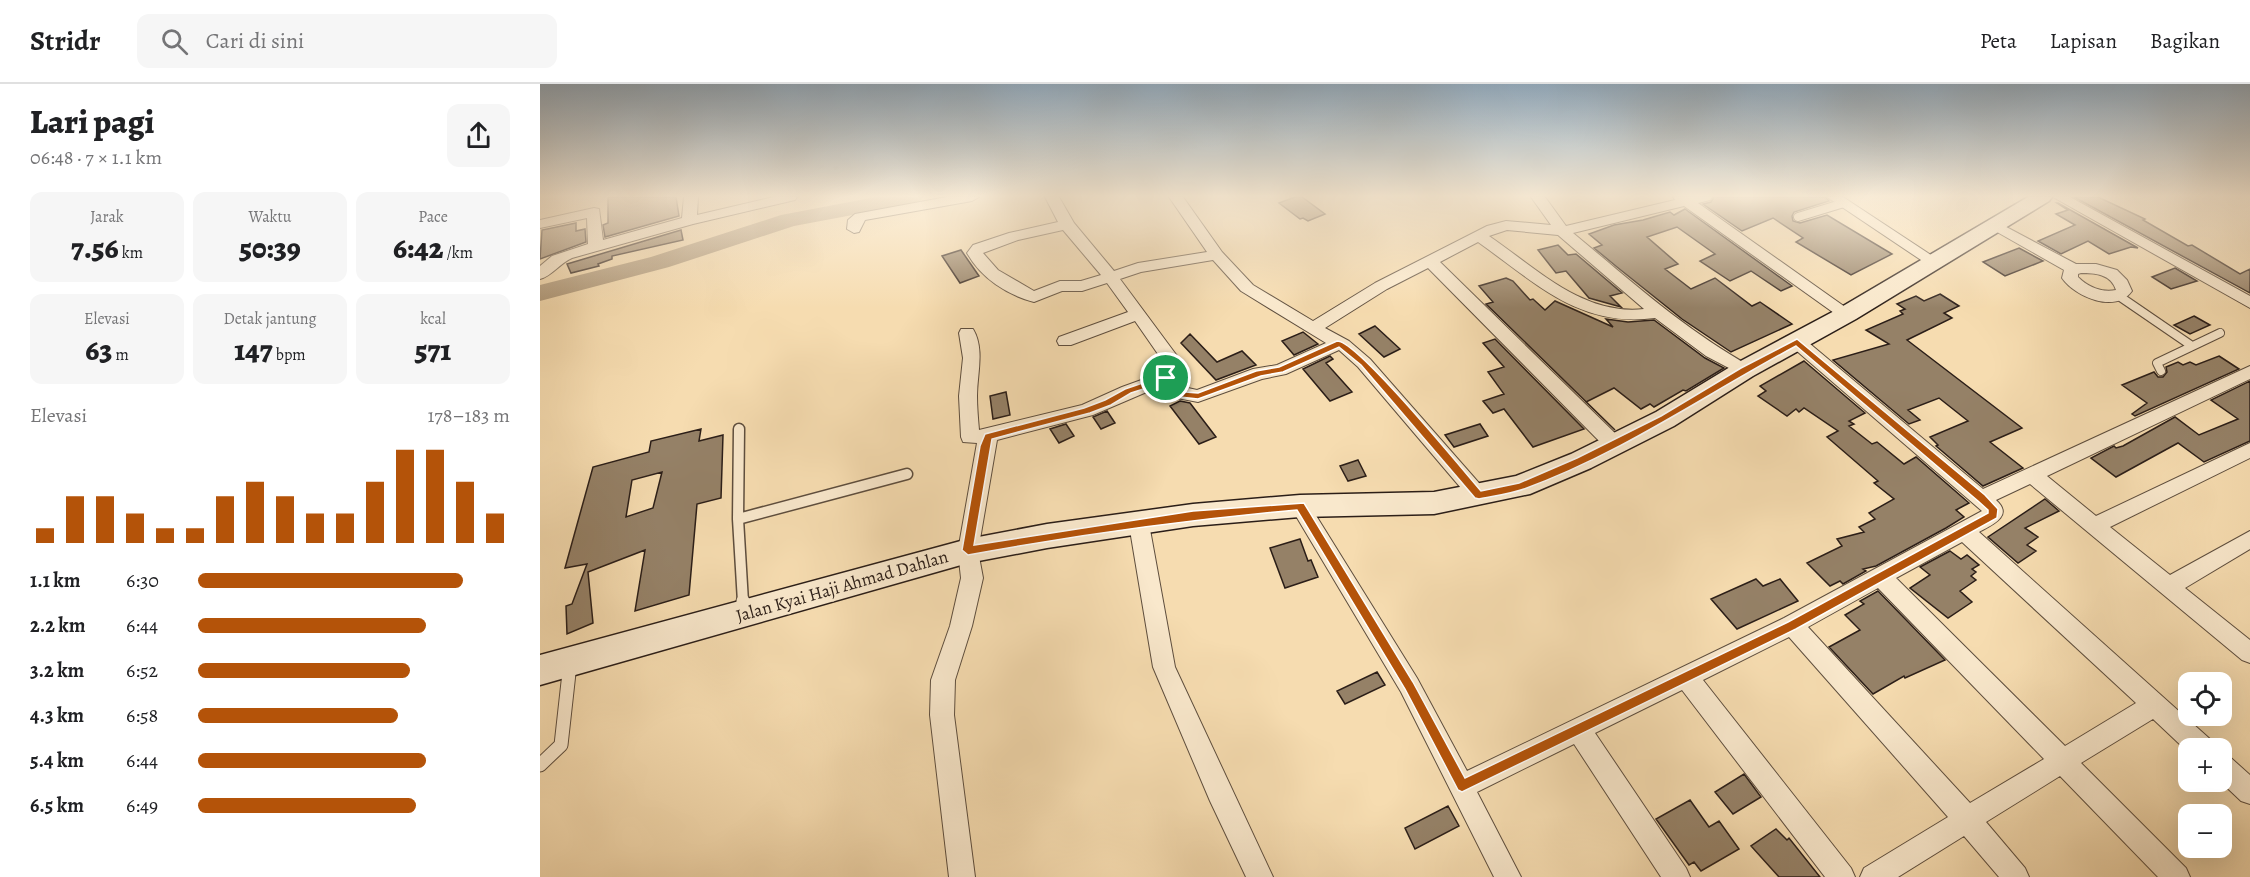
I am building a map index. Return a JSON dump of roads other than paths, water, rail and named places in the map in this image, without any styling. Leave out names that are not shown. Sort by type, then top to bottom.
[{"type":"street","points":[[595,234],[596,247]]},
{"type":"street","points":[[540,274],[561,257],[641,234]]},
{"type":"street","points":[[1028,234],[991,243],[978,248],[975,253],[981,263],[1003,281],[1016,290],[1034,297],[1060,286],[1082,286],[1160,263],[1216,255]]},
{"type":"street","points":[[967,333],[972,358],[968,396],[968,434],[974,438],[1087,410],[1128,391],[1178,374],[1180,369],[1110,276],[1074,234]]},
{"type":"street","points":[[1202,234],[1216,255],[1261,298],[1340,343],[1364,363],[1479,496]]},
{"type":"street","points":[[1314,328],[1373,291],[1484,234]]},
{"type":"street","points":[[1566,234],[1658,312],[1712,352],[1744,370]]},
{"type":"street","points":[[1733,234],[1847,314]]},
{"type":"street","points":[[1891,234],[1932,261]]},
{"type":"street","name":"Jalan Kyai Haji Ahmad Dahlan","points":[[540,670],[570,660],[744,615],[968,550],[1193,515],[1300,506],[1434,503],[1479,496],[1520,486],[1665,419],[1744,370],[1847,314],[1979,234]]},
{"type":"street","points":[[2012,234],[2074,268],[2085,267],[2108,272],[2123,285],[2124,291],[2119,296],[2097,295],[2085,291],[2070,278],[2070,272],[2074,268]]},
{"type":"street","points":[[2126,234],[2250,303]]},
{"type":"street","points":[[1479,236],[1534,278],[1589,306],[1611,314],[1658,312]]},
{"type":"street","points":[[1430,261],[1614,444]]},
{"type":"street","points":[[1065,341],[1139,314]]},
{"type":"street","points":[[1462,786],[1792,625],[1882,578],[1993,515],[1993,509],[1981,498],[1797,342]]},
{"type":"street","points":[[1166,378],[1183,394],[1198,396],[1259,373],[1280,370],[1340,343]]},
{"type":"street","points":[[1981,498],[2250,372]]},
{"type":"street","points":[[963,877],[942,715],[943,680],[961,626],[972,578],[968,550],[988,436]]},
{"type":"street","points":[[2096,525],[2250,450]]},
{"type":"street","points":[[2031,474],[2249,651]]},
{"type":"street","points":[[1300,506],[1409,685],[1508,877]]},
{"type":"street","points":[[1139,524],[1164,667],[1215,783],[1260,877]]},
{"type":"street","points":[[1965,532],[2191,738]]},
{"type":"street","points":[[2168,587],[2250,539]]},
{"type":"street","points":[[1882,578],[2177,877]]},
{"type":"street","points":[[1792,625],[1968,820],[2016,877]]},
{"type":"street","points":[[1687,678],[1842,877]]},
{"type":"street","points":[[1873,877],[2154,705]]},
{"type":"street","points":[[1579,730],[1677,877]]},
{"type":"street","points":[[2232,775],[2250,792]]},
{"type":"lane","points":[[2119,296],[2192,346]]},
{"type":"lane","points":[[2161,371],[2157,363],[2220,333]]},
{"type":"lane","points":[[739,429],[738,519],[744,615]]},
{"type":"lane","points":[[738,519],[907,474]]},
{"type":"lane","points":[[540,765],[561,745],[570,660]]},
{"type":"waterway","points":[[540,293],[660,262],[746,234]]}]
